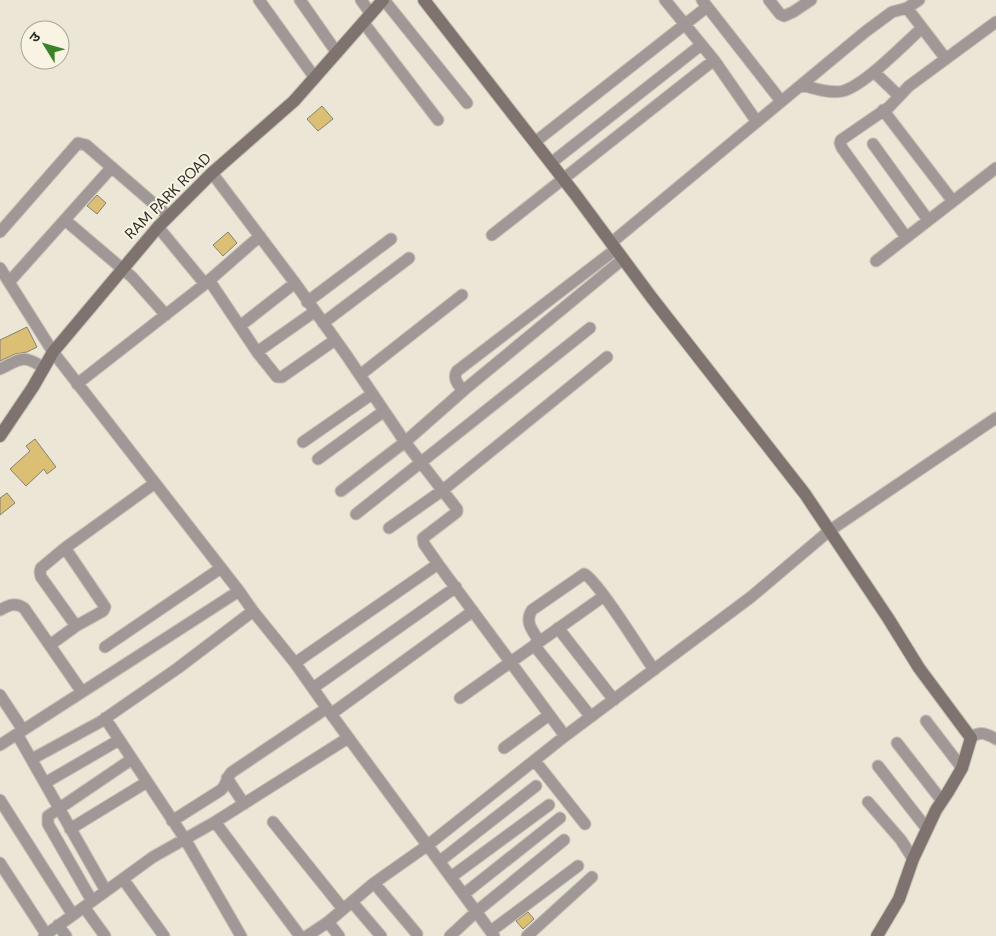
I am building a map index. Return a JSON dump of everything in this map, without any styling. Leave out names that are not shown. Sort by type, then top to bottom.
[{"type":"street","points":[[259,0],[315,78]]},
{"type":"street","points":[[300,0],[337,53]]},
{"type":"street","points":[[362,0],[367,18],[438,120]]},
{"type":"street","points":[[384,0],[467,103]]},
{"type":"street","name":"RAM PARK ROAD","points":[[0,436],[33,387],[53,352],[158,227],[212,172],[294,101],[384,0]]},
{"type":"street","points":[[424,0],[805,494],[919,668],[971,738]]},
{"type":"street","points":[[665,0],[714,60],[757,122]]},
{"type":"street","points":[[769,0],[780,14],[784,16],[811,0]]},
{"type":"street","points":[[341,491],[405,442],[463,391],[781,101],[892,12],[907,8],[919,0]]},
{"type":"street","points":[[535,142],[684,25],[704,4],[781,101]]},
{"type":"street","points":[[907,8],[946,58]]},
{"type":"street","points":[[906,237],[840,143],[843,138],[883,110],[909,86],[996,23]]},
{"type":"street","points":[[801,85],[842,91],[874,72],[922,28]]},
{"type":"street","points":[[551,163],[701,45]]},
{"type":"street","points":[[492,236],[714,60]]},
{"type":"street","points":[[874,72],[899,96]]},
{"type":"street","points":[[883,110],[952,200]]},
{"type":"street","points":[[0,232],[78,143],[86,145],[168,216]]},
{"type":"street","points":[[874,144],[928,220]]},
{"type":"street","points":[[10,281],[112,167]]},
{"type":"street","points":[[876,261],[952,200],[996,168]]},
{"type":"street","points":[[212,172],[323,322],[405,442],[458,510],[426,536],[423,541],[565,736]]},
{"type":"street","points":[[64,220],[132,277],[166,315]]},
{"type":"street","points":[[158,227],[207,282],[275,376],[279,378],[335,340]]},
{"type":"street","points":[[77,384],[207,282],[260,236]]},
{"type":"street","points":[[307,302],[391,239]]},
{"type":"street","points":[[463,391],[454,376],[457,371],[617,250]]},
{"type":"street","points":[[323,322],[408,258]]},
{"type":"street","points":[[0,268],[10,281],[53,352],[295,663],[493,934],[578,866]]},
{"type":"street","points":[[240,326],[295,283]]},
{"type":"street","points":[[360,375],[462,295]]},
{"type":"street","points":[[258,352],[314,312]]},
{"type":"street","points":[[356,514],[590,328]]},
{"type":"street","points":[[389,528],[443,490],[607,357]]},
{"type":"street","points":[[0,369],[23,359],[29,359],[44,368]]},
{"type":"street","points":[[303,442],[372,394]]},
{"type":"street","points":[[318,459],[384,411]]},
{"type":"street","points":[[307,936],[328,922],[374,883],[428,845],[565,736],[751,597],[829,531],[996,418]]},
{"type":"street","points":[[76,626],[40,572],[45,564],[65,548],[155,483]]},
{"type":"street","points":[[50,645],[105,607],[65,548]]},
{"type":"street","points":[[295,663],[438,564]]},
{"type":"street","points":[[104,647],[222,568]]},
{"type":"street","points":[[591,717],[536,643],[529,624],[529,614],[532,610],[581,575],[589,576],[654,670]]},
{"type":"street","points":[[313,688],[456,587]]},
{"type":"street","points":[[0,745],[239,591]]},
{"type":"street","points":[[460,698],[604,596]]},
{"type":"street","points":[[0,610],[13,604],[18,604],[24,608],[82,692]]},
{"type":"street","points":[[32,759],[105,718],[178,668],[253,611]]},
{"type":"street","points":[[172,821],[221,790],[232,772],[329,711],[473,611]]},
{"type":"street","points":[[558,628],[614,700]]},
{"type":"street","points":[[0,695],[32,759],[106,891]]},
{"type":"street","points":[[504,748],[549,715]]},
{"type":"street","points":[[105,718],[184,839],[241,936]]},
{"type":"street","points":[[926,722],[962,768]]},
{"type":"street","points":[[877,936],[898,899],[913,859],[936,810],[962,768],[971,738],[975,734],[980,733],[996,739]]},
{"type":"street","points":[[0,864],[45,935],[153,857],[215,822],[348,738]]},
{"type":"street","points":[[45,783],[119,740]]},
{"type":"street","points":[[897,743],[942,801]]},
{"type":"street","points":[[104,936],[48,824],[48,816],[132,760]]},
{"type":"street","points":[[535,761],[585,824]]},
{"type":"street","points":[[878,766],[927,829]]},
{"type":"street","points":[[227,778],[244,804]]},
{"type":"street","points":[[70,829],[147,782]]},
{"type":"street","points":[[440,860],[536,786]]},
{"type":"street","points":[[0,800],[73,915]]},
{"type":"street","points":[[868,802],[902,840],[913,859]]},
{"type":"street","points":[[452,877],[549,805]]},
{"type":"street","points":[[464,894],[560,818]]},
{"type":"street","points":[[215,822],[300,936]]},
{"type":"street","points":[[273,822],[348,905],[380,936]]},
{"type":"street","points":[[450,936],[477,911],[564,840]]},
{"type":"street","points":[[527,936],[592,877]]},
{"type":"street","points":[[123,879],[164,936]]},
{"type":"street","points":[[374,883],[417,934]]},
{"type":"street","points":[[328,922],[339,936]]},
{"type":"street","points":[[58,925],[66,936]]},
{"type":"building","points":[[322,106],[333,119],[318,131],[307,119]]},
{"type":"building","points":[[97,195],[106,203],[97,214],[87,206]]},
{"type":"building","points":[[228,232],[237,243],[223,256],[213,245]]},
{"type":"building","points":[[27,327],[37,347],[0,361],[0,340]]},
{"type":"building","points":[[35,439],[56,467],[47,474],[44,469],[26,486],[10,469],[30,451],[26,446]]},
{"type":"building","points":[[7,493],[15,503],[0,515],[0,498]]},
{"type":"building","points":[[528,912],[534,919],[523,929],[516,921]]}]
